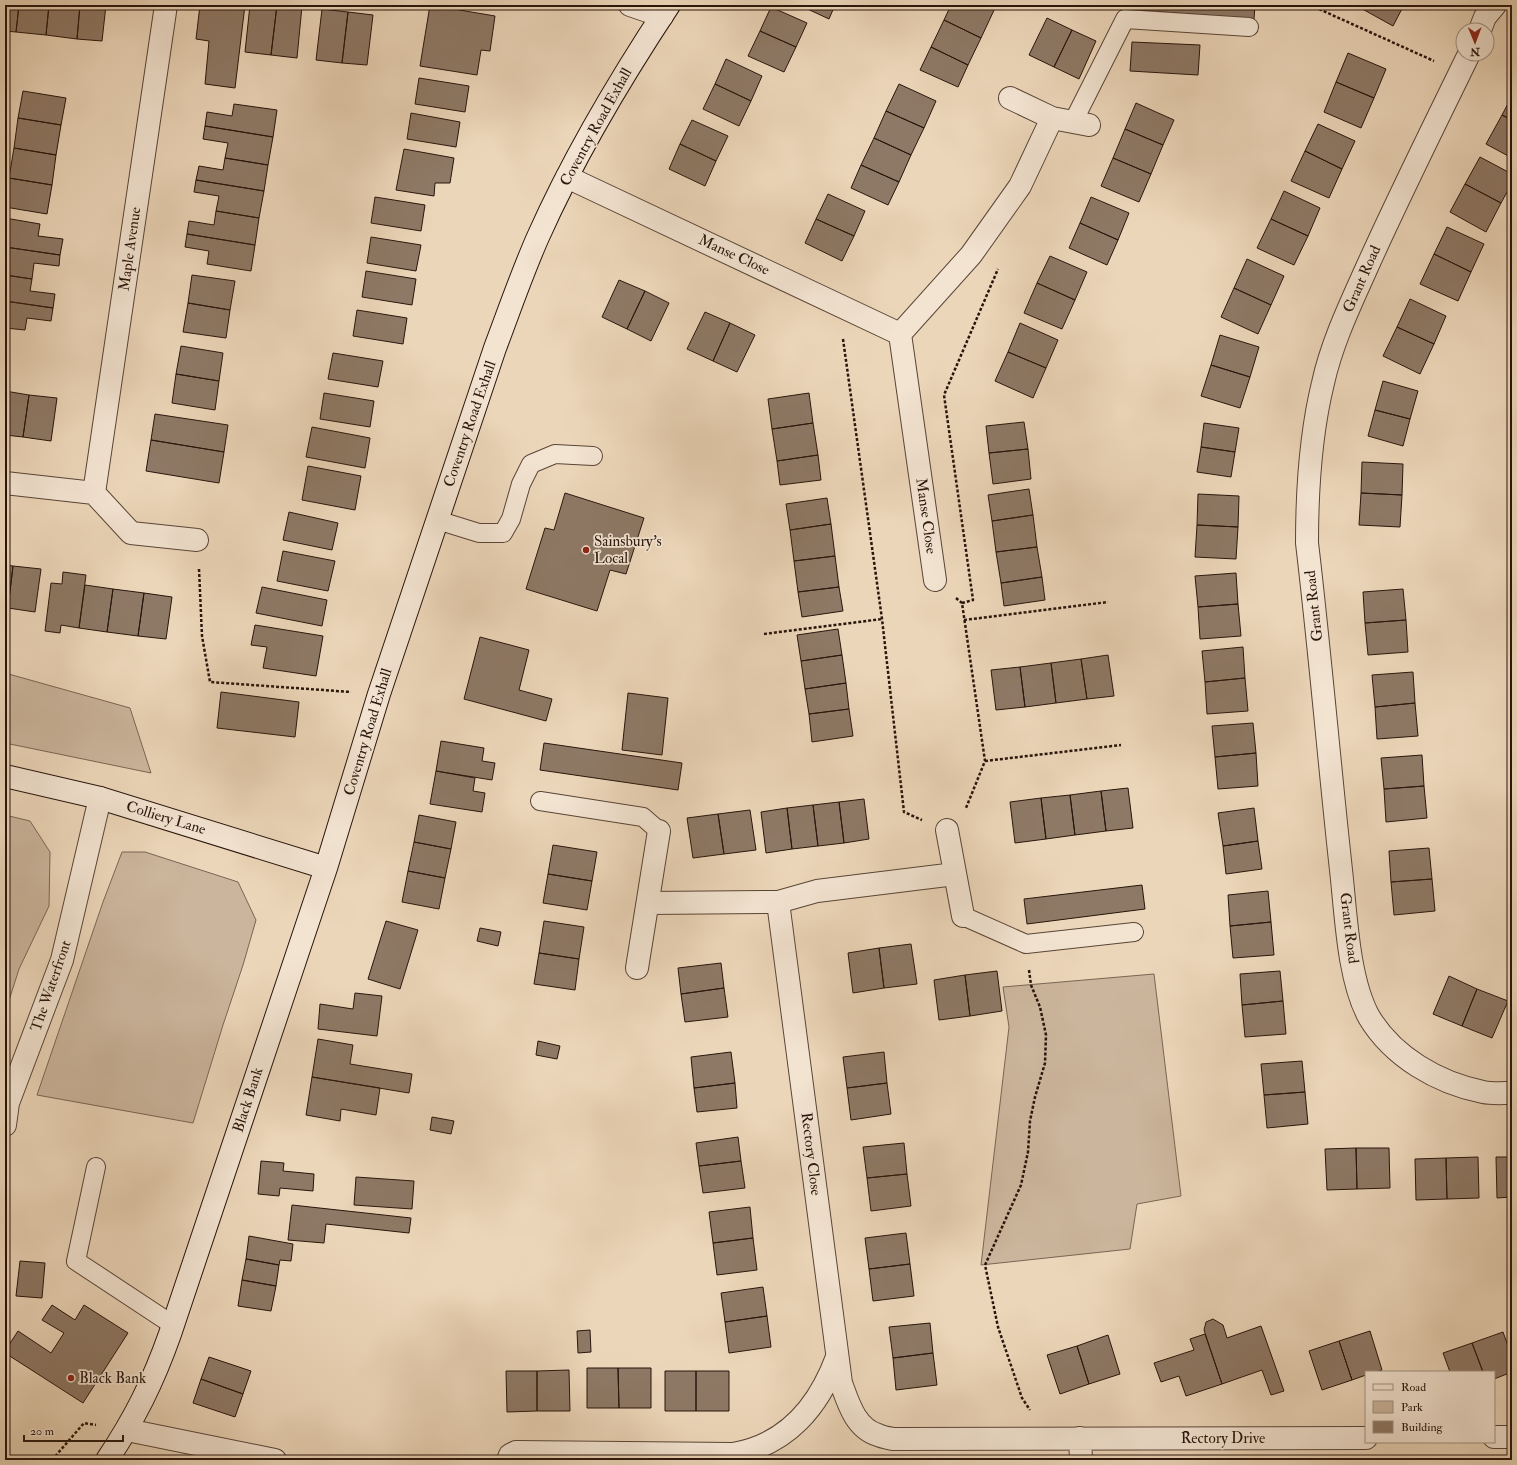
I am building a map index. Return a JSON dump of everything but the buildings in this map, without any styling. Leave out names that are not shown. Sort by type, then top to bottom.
[{"type":"street","name":"Maple Avenue","points":[[94,493],[166,5]]},
{"type":"street","points":[[630,5],[666,10]]},
{"type":"street","points":[[1483,22],[1485,17],[1495,5]]},
{"type":"street","name":"Coventry Road Exhall","points":[[326,868],[379,694],[495,348],[514,296],[538,238],[567,177],[603,109],[666,10]]},
{"type":"street","name":"Grant Road","points":[[1464,63],[1378,244],[1334,346],[1323,382],[1315,417],[1310,456],[1307,510],[1308,543],[1338,844],[1351,958],[1357,988],[1369,1016],[1385,1040],[1407,1059],[1431,1074],[1456,1085],[1484,1092],[1512,1093]]},
{"type":"street","points":[[900,334],[971,255],[1020,186],[1071,122],[1010,98]]},
{"type":"street","name":"Manse Close","points":[[567,177],[900,334],[935,580]]},
{"type":"street","points":[[5,483],[94,493],[131,533],[197,540]]},
{"type":"street","name":"Colliery Lane","points":[[5,776],[100,798],[326,868]]},
{"type":"street","name":"The Waterfront","points":[[5,1125],[8,1103],[62,960],[100,798]]},
{"type":"street","points":[[947,830],[964,916]]},
{"type":"street","points":[[637,968],[659,831]]},
{"type":"street","name":"Black Bank","points":[[107,1460],[127,1430],[156,1373],[326,868]]},
{"type":"street","points":[[648,903],[778,902],[817,891],[955,874]]},
{"type":"street","name":"Rectory Close","points":[[778,902],[841,1382],[849,1405]]},
{"type":"street","points":[[508,1460],[510,1455],[516,1452],[733,1454],[750,1451],[784,1434],[801,1418],[817,1398],[830,1376],[838,1356]]},
{"type":"street","name":"Rectory Drive","points":[[849,1405],[857,1419],[866,1428],[876,1435],[893,1439],[1365,1438]]},
{"type":"street","points":[[127,1430],[275,1460]]},
{"type":"street","points":[[1495,1437],[1512,1437]]},
{"type":"street","points":[[1080,1438],[1081,1460]]},
{"type":"lane","points":[[1071,122],[1125,19],[1249,27]]},
{"type":"lane","points":[[438,520],[479,533],[503,533],[511,519],[521,484],[531,464],[555,454],[593,456]]},
{"type":"lane","points":[[540,800],[642,818],[659,831]]},
{"type":"lane","points":[[964,916],[1026,944],[1134,932]]},
{"type":"lane","points":[[96,1167],[76,1261],[173,1325]]},
{"type":"path","points":[[1310,5],[1464,63]]},
{"type":"path","points":[[962,603],[973,600],[944,395],[1001,263]]},
{"type":"path","points":[[839,304],[882,619],[904,812],[947,830],[963,816],[985,761],[962,603],[935,580]]},
{"type":"path","points":[[197,540],[202,636],[210,682],[379,694]]},
{"type":"path","points":[[964,620],[1108,602]]},
{"type":"path","points":[[764,634],[882,619]]},
{"type":"path","points":[[985,761],[1121,745]]},
{"type":"path","points":[[1026,944],[1031,985],[1040,1007],[1046,1035],[1045,1063],[1031,1115],[1028,1152],[1021,1185],[985,1265],[998,1327],[1022,1398],[1050,1438]]},
{"type":"path","points":[[52,1460],[84,1423],[127,1430]]},
{"type":"green space","points":[[5,673],[130,708],[151,773],[5,743]]},
{"type":"green space","points":[[5,815],[30,821],[50,852],[49,906],[19,969],[5,1013]]},
{"type":"green space","points":[[122,852],[145,852],[238,882],[256,920],[193,1123],[37,1095],[103,902]]},
{"type":"green space","points":[[1154,974],[1181,1196],[1137,1204],[1130,1249],[981,1265],[1009,1027],[1003,987]]},
{"type":"place","name":"Sainsbury's Local","points":[[586,550]]},
{"type":"place","name":"Black Bank","points":[[71,1378]]}]
